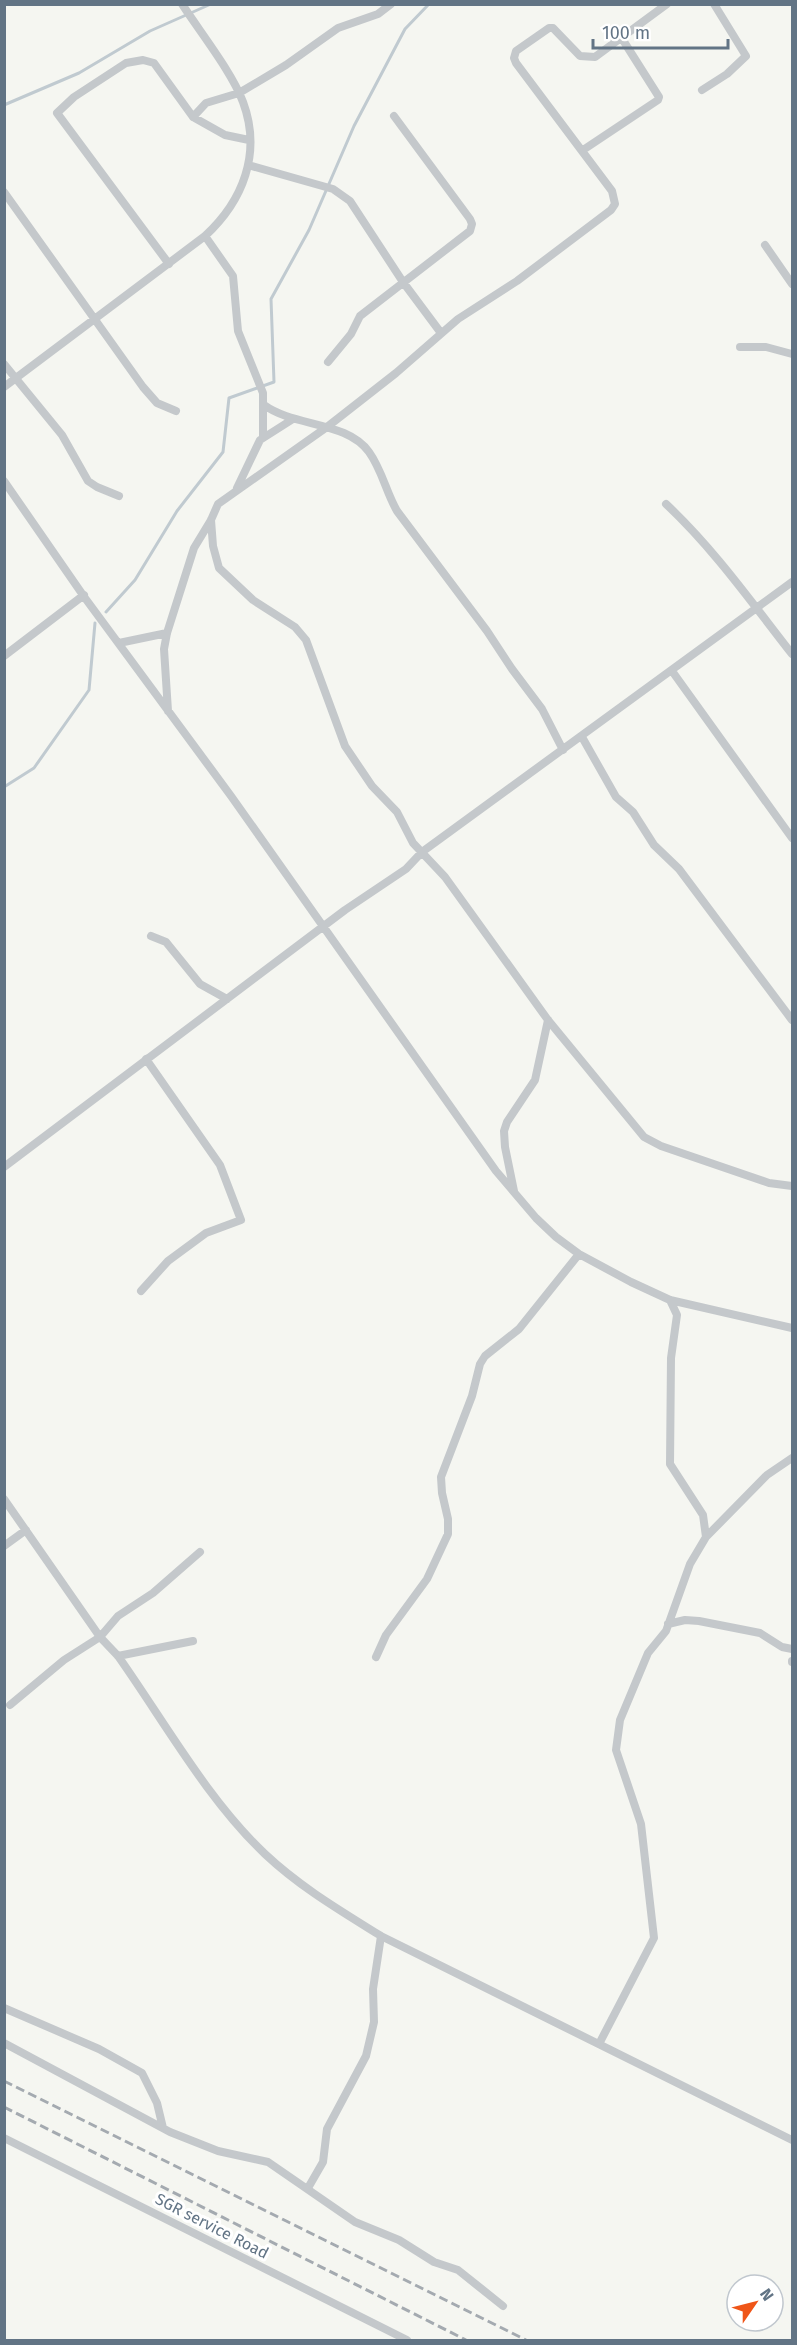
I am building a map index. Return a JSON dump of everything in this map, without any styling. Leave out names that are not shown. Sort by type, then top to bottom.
[{"type":"street","points":[[4,387],[205,236],[220,222],[235,202],[248,165],[247,116],[239,93],[182,4]]},
{"type":"street","points":[[193,117],[206,103],[239,93],[286,65],[338,28],[378,14],[391,4]]},
{"type":"street","points":[[168,712],[164,659],[167,633],[194,548],[218,504],[327,427],[396,373],[458,319],[517,281],[611,210],[615,204],[612,191],[514,58],[516,51],[549,28],[553,28],[580,56],[595,57],[667,4]]},
{"type":"street","points":[[702,90],[728,74],[747,57],[714,4]]},
{"type":"street","points":[[583,150],[658,99],[658,94],[621,37]]},
{"type":"street","points":[[170,264],[57,112],[74,97],[126,63],[143,60],[154,63],[193,117],[225,135],[249,140]]},
{"type":"street","points":[[328,362],[351,334],[360,315],[470,231],[472,224],[394,116]]},
{"type":"street","points":[[248,165],[333,189],[343,194],[441,333]]},
{"type":"street","points":[[4,192],[157,403],[176,411]]},
{"type":"street","points":[[205,236],[232,276],[238,330],[261,386],[264,405],[263,437]]},
{"type":"street","points":[[765,245],[792,284]]},
{"type":"street","points":[[740,347],[766,347],[792,354]]},
{"type":"street","points":[[4,364],[62,435],[88,482],[119,496]]},
{"type":"street","points":[[264,405],[274,412],[327,427],[353,438],[369,451],[397,511],[542,709],[563,750]]},
{"type":"street","points":[[237,489],[256,446],[263,437],[293,419]]},
{"type":"street","points":[[4,482],[168,712],[231,796],[322,928],[496,1171],[514,1193],[556,1237],[579,1254],[631,1282],[670,1300],[792,1328]]},
{"type":"street","points":[[666,504],[681,518],[757,608],[792,654]]},
{"type":"street","points":[[211,520],[213,546],[219,568],[253,600],[296,627],[306,640],[345,746],[372,786],[397,812],[408,835],[445,877],[548,1020],[644,1137],[661,1146],[769,1183],[792,1186]]},
{"type":"street","points":[[4,1167],[322,928],[406,869],[422,852],[792,582]]},
{"type":"street","points":[[4,656],[84,595]]},
{"type":"street","points":[[119,643],[167,633]]},
{"type":"street","points":[[672,671],[792,838]]},
{"type":"street","points":[[582,737],[616,797],[633,812],[654,845],[679,869],[792,1020]]},
{"type":"street","points":[[151,936],[166,942],[200,984],[227,999]]},
{"type":"street","points":[[514,1193],[504,1131],[507,1122],[535,1080],[548,1020]]},
{"type":"street","points":[[141,1291],[168,1261],[206,1233],[241,1220],[220,1165],[146,1059]]},
{"type":"street","points":[[376,1657],[386,1635],[427,1579],[448,1534],[448,1519],[441,1477],[472,1396],[480,1364],[485,1356],[519,1329],[579,1254]]},
{"type":"street","points":[[670,1300],[677,1315],[671,1358],[669,1459],[672,1469],[705,1519],[706,1537]]},
{"type":"street","points":[[598,2044],[654,1938],[641,1824],[616,1750],[622,1713],[648,1653],[664,1634],[690,1564],[706,1537],[766,1475],[792,1458]]},
{"type":"street","points":[[4,1499],[100,1637],[118,1656],[207,1787],[264,1854],[323,1901],[381,1936],[792,2140]]},
{"type":"street","points":[[4,1546],[26,1530]]},
{"type":"street","points":[[10,1705],[64,1660],[100,1637],[118,1616],[153,1593],[200,1552]]},
{"type":"street","points":[[668,1624],[685,1620],[699,1621],[760,1633],[782,1647],[792,1649]]},
{"type":"street","points":[[118,1656],[193,1641]]},
{"type":"street","points":[[308,2188],[323,2162],[327,2129],[366,2056],[374,2022],[373,1989],[381,1936]]},
{"type":"street","points":[[4,2008],[99,2049],[142,2073],[157,2103],[163,2128]]},
{"type":"street","points":[[4,2043],[163,2128],[218,2151],[268,2162],[355,2222],[399,2240],[434,2262],[458,2270],[503,2306]]},
{"type":"street","name":"SGR service Road","points":[[4,2138],[407,2340]]},
{"type":"waterway","points":[[4,105],[79,73],[150,31],[211,4]]},
{"type":"waterway","points":[[106,612],[135,580],[177,511],[223,452],[229,398],[274,382],[271,299],[309,230],[354,126],[405,29],[429,4]]},
{"type":"waterway","points":[[4,787],[34,768],[89,690],[95,623]]},
{"type":"railway","points":[[4,2081],[526,2340]]},
{"type":"railway","points":[[4,2107],[466,2340]]}]
